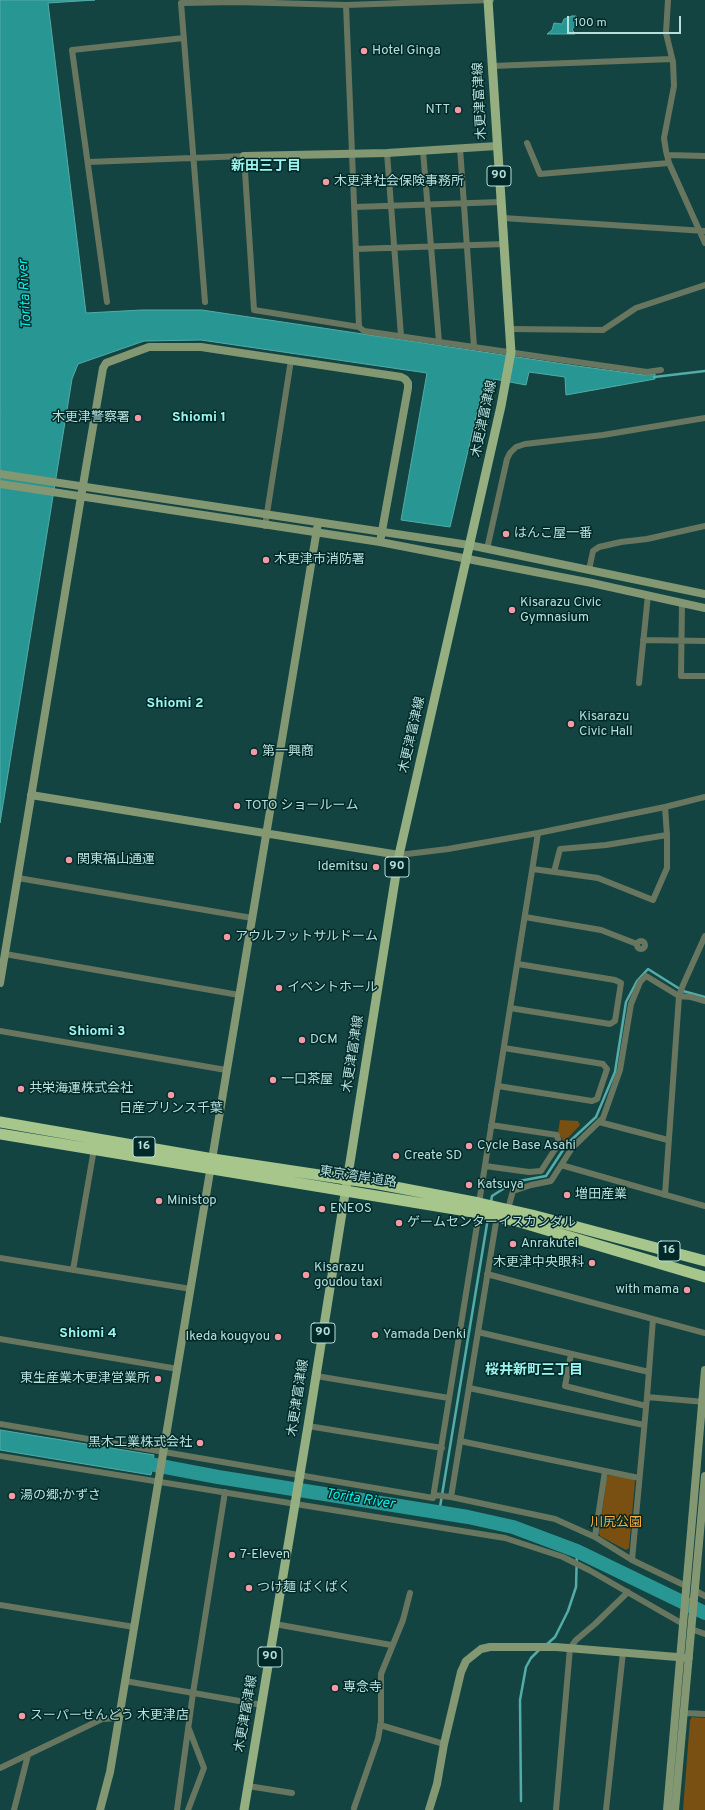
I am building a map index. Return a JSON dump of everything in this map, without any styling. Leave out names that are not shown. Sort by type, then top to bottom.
[{"type":"highway","name":"東京湾岸道路","points":[[0,1122],[345,1190],[479,1208],[508,1209],[705,1262]]},
{"type":"highway","name":"東京湾岸道路","points":[[0,1134],[94,1149],[347,1179],[479,1208],[497,1216],[705,1277]]},
{"type":"main road","name":"木更津富津線","points":[[300,1475],[399,855],[505,388],[511,352],[489,0]]},
{"type":"main road","name":"90","points":[[295,1503],[300,1475]]},
{"type":"main road","name":"木更津富津線","points":[[244,1810],[295,1503]]},
{"type":"street","points":[[205,302],[181,3],[236,2],[346,5],[489,0]]},
{"type":"street","points":[[668,0],[666,33],[672,59],[674,86],[664,138],[669,163],[702,231],[705,243]]},
{"type":"street","points":[[346,5],[359,327]]},
{"type":"street","points":[[107,302],[72,50],[184,38]]},
{"type":"street","points":[[492,66],[672,59]]},
{"type":"street","points":[[527,143],[540,174],[669,163]]},
{"type":"street","points":[[88,162],[244,156],[387,153],[497,146]]},
{"type":"street","points":[[460,148],[474,347]]},
{"type":"street","points":[[424,151],[440,342]]},
{"type":"street","points":[[387,153],[400,336]]},
{"type":"street","points":[[244,156],[254,310],[359,327],[364,331],[647,372],[661,370]]},
{"type":"street","points":[[667,156],[705,156]]},
{"type":"street","points":[[355,207],[464,202],[501,202]]},
{"type":"street","points":[[503,218],[702,231]]},
{"type":"street","points":[[356,249],[505,244]]},
{"type":"street","points":[[510,329],[603,330],[636,308],[705,285]]},
{"type":"street","points":[[0,983],[103,368],[106,363],[149,347],[201,347],[401,376],[408,383],[380,542]]},
{"type":"street","points":[[265,526],[291,360]]},
{"type":"street","points":[[487,548],[507,459],[510,453],[516,448],[525,444],[603,435],[705,418]]},
{"type":"street","points":[[0,474],[487,548],[705,594]]},
{"type":"street","points":[[0,484],[265,526],[380,542],[648,595],[705,608]]},
{"type":"street","points":[[100,1810],[110,1772],[318,523]]},
{"type":"street","points":[[589,570],[593,551],[599,547],[621,542],[647,539],[705,526]]},
{"type":"street","points":[[639,683],[648,595]]},
{"type":"street","points":[[682,603],[681,676],[705,676]]},
{"type":"street","points":[[643,640],[705,641]]},
{"type":"street","points":[[31,794],[399,855],[448,849],[538,833],[665,807],[705,797]]},
{"type":"street","points":[[533,870],[598,878],[653,900],[667,868],[665,807]]},
{"type":"street","points":[[434,1495],[538,833]]},
{"type":"street","points":[[554,872],[560,849],[606,845],[667,835]]},
{"type":"street","points":[[18,878],[252,918]]},
{"type":"street","points":[[525,917],[601,930],[637,944]]},
{"type":"street","points":[[665,1194],[679,996],[705,936]]},
{"type":"street","points":[[5,954],[239,994]]},
{"type":"street","points":[[510,1008],[610,1024],[615,1022],[621,983],[615,980],[518,964]]},
{"type":"street","points":[[508,1209],[512,1191],[531,1184],[551,1181],[572,1148],[603,1118],[620,1070],[631,1004],[640,982],[646,976],[679,996],[691,997],[705,1001]]},
{"type":"street","points":[[0,1031],[226,1070]]},
{"type":"street","points":[[498,1086],[592,1101],[597,1099],[607,1069],[603,1064],[504,1048]]},
{"type":"street","points":[[598,1122],[668,1140]]},
{"type":"street","points":[[485,1166],[529,1172],[541,1171],[559,1143],[556,1135],[491,1125]]},
{"type":"street","points":[[73,1270],[94,1149]]},
{"type":"street","points":[[561,1165],[705,1206]]},
{"type":"street","points":[[451,1497],[497,1216]]},
{"type":"street","points":[[0,1258],[191,1289]]},
{"type":"street","points":[[487,1274],[705,1333]]},
{"type":"street","points":[[632,1560],[653,1319]]},
{"type":"street","points":[[478,1332],[649,1372]]},
{"type":"street","points":[[0,1339],[178,1369]]},
{"type":"street","points":[[571,1354],[565,1386],[646,1406]]},
{"type":"street","points":[[667,1810],[685,1657],[691,1629],[699,1523],[705,1370]]},
{"type":"street","points":[[316,1376],[449,1398]]},
{"type":"street","points":[[469,1388],[644,1426]]},
{"type":"street","points":[[647,1396],[704,1402]]},
{"type":"street","points":[[0,1424],[433,1498],[434,1495],[451,1497],[555,1519],[595,1537],[632,1560],[686,1586]]},
{"type":"street","points":[[308,1426],[442,1448]]},
{"type":"street","points":[[460,1441],[639,1478]]},
{"type":"street","points":[[0,1456],[505,1538],[563,1557],[683,1624]]},
{"type":"street","points":[[595,1537],[605,1471]]},
{"type":"street","points":[[675,1810],[684,1713],[685,1657],[683,1624],[686,1586],[699,1523],[705,1476]]},
{"type":"street","points":[[177,1810],[193,1693],[225,1492]]},
{"type":"street","points":[[694,1590],[705,1596]]},
{"type":"street","points":[[556,1810],[570,1648],[576,1640],[628,1592]]},
{"type":"street","points":[[354,1808],[378,1739],[380,1725],[381,1674],[391,1645],[403,1620],[410,1593]]},
{"type":"street","points":[[0,1606],[134,1627]]},
{"type":"street","points":[[275,1624],[391,1645]]},
{"type":"street","points":[[691,1629],[705,1634]]},
{"type":"street","points":[[429,1810],[437,1784],[444,1744],[461,1672],[466,1661],[474,1653],[481,1649],[490,1647],[570,1648],[685,1657]]},
{"type":"street","points":[[606,1810],[623,1652]]},
{"type":"street","points":[[125,1681],[262,1705]]},
{"type":"street","points":[[684,1713],[705,1714]]},
{"type":"street","points":[[0,1768],[102,1719],[118,1718]]},
{"type":"street","points":[[380,1725],[444,1744]]},
{"type":"street","points":[[188,1728],[204,1768],[188,1810]]},
{"type":"street","points":[[14,1810],[28,1755]]},
{"type":"street","points":[[248,1786],[292,1793]]},
{"type":"green space","points":[[560,1120],[578,1121],[580,1125],[564,1142],[558,1132]]},
{"type":"green space","name":"川尻公園","points":[[609,1475],[633,1479],[635,1481],[629,1548],[626,1550],[600,1536],[599,1533],[607,1477]]},
{"type":"green space","points":[[692,1717],[705,1718],[705,1810],[683,1810],[690,1720]]},
{"type":"water","points":[[0,0],[95,0],[48,3],[86,313],[142,310],[202,310],[577,366],[644,375],[655,374],[655,379],[566,395],[565,377],[529,372],[526,385],[494,379],[493,383],[484,383],[450,527],[401,520],[427,373],[201,340],[144,341],[78,364],[72,379],[0,823]]},
{"type":"water","points":[[576,16],[580,20],[572,29],[575,34],[547,34],[552,30],[554,23],[562,24],[564,19]]},
{"type":"water","points":[[0,1430],[154,1455],[151,1475],[0,1450]]},
{"type":"waterway","points":[[654,377],[705,371]]},
{"type":"waterway","points":[[491,1202],[492,1196],[514,1182],[546,1176],[567,1144],[596,1117],[615,1072],[626,1002],[637,981],[648,969],[683,991],[705,997]]},
{"type":"waterway","points":[[439,1513],[488,1218]]},
{"type":"waterway","name":"Torita River","points":[[134,1461],[218,1477],[468,1517],[513,1527],[577,1551],[705,1613]]},
{"type":"waterway","points":[[546,1645],[555,1637],[568,1611],[576,1587],[577,1551]]},
{"type":"waterway","points":[[521,1801],[520,1700],[526,1667],[531,1658],[540,1649]]},
{"type":"place","name":"Hotel Ginga","points":[[364,51]]},
{"type":"place","name":"NTT","points":[[458,110]]},
{"type":"place","name":"木更津社会保険事務所","points":[[326,182]]},
{"type":"place","name":"木更津警察署","points":[[138,418]]},
{"type":"place","name":"はんこ屋一番","points":[[506,534]]},
{"type":"place","name":"木更津市消防署","points":[[266,560]]},
{"type":"place","name":"Kisarazu Civic Gymnasium","points":[[512,610]]},
{"type":"place","name":"Kisarazu Civic Hall","points":[[571,724]]},
{"type":"place","name":"第一興商","points":[[254,752]]},
{"type":"place","name":"TOTO ショールーム","points":[[237,806]]},
{"type":"place","name":"関東福山通運","points":[[69,860]]},
{"type":"place","name":"Idemitsu","points":[[376,867]]},
{"type":"place","name":"アウルフットサルドーム","points":[[227,937]]},
{"type":"place","name":"イベントホール","points":[[279,988]]},
{"type":"place","name":"DCM","points":[[302,1040]]},
{"type":"place","name":"一口茶屋","points":[[273,1080]]},
{"type":"place","name":"共栄海運株式会社","points":[[21,1089]]},
{"type":"place","name":"日産プリンス千葉","points":[[171,1095]]},
{"type":"place","name":"Cycle Base Asahi","points":[[469,1146]]},
{"type":"place","name":"Create SD","points":[[396,1156]]},
{"type":"place","name":"Katsuya","points":[[469,1185]]},
{"type":"place","name":"増田産業","points":[[567,1195]]},
{"type":"place","name":"Ministop","points":[[159,1201]]},
{"type":"place","name":"ENEOS","points":[[322,1209]]},
{"type":"place","name":"ゲームセンターイスカンダル","points":[[399,1223]]},
{"type":"place","name":"Anrakutei","points":[[513,1244]]},
{"type":"place","name":"木更津中央眼科","points":[[592,1263]]},
{"type":"place","name":"Kisarazu goudou taxi","points":[[306,1275]]},
{"type":"place","name":"with mama","points":[[687,1290]]},
{"type":"place","name":"Yamada Denki","points":[[375,1335]]},
{"type":"place","name":"Ikeda kougyou","points":[[278,1337]]},
{"type":"place","name":"東生産業木更津営業所","points":[[158,1379]]},
{"type":"place","name":"黒木工業株式会社","points":[[200,1443]]},
{"type":"place","name":"湯の郷;かずさ","points":[[12,1496]]},
{"type":"place","name":"7-Eleven","points":[[232,1555]]},
{"type":"place","name":"つけ麺 ばくばく","points":[[249,1588]]},
{"type":"place","name":"専念寺","points":[[335,1688]]},
{"type":"place","name":"スーパーせんどう 木更津店","points":[[22,1716]]},
{"type":"district","name":"新田三丁目","points":[[266,167]]},
{"type":"district","name":"Shiomi 1","points":[[199,418]]},
{"type":"district","name":"Shiomi 2","points":[[175,704]]},
{"type":"district","name":"Shiomi 3","points":[[97,1032]]},
{"type":"district","name":"Shiomi 4","points":[[88,1334]]},
{"type":"district","name":"桜井新町三丁目","points":[[534,1371]]}]
